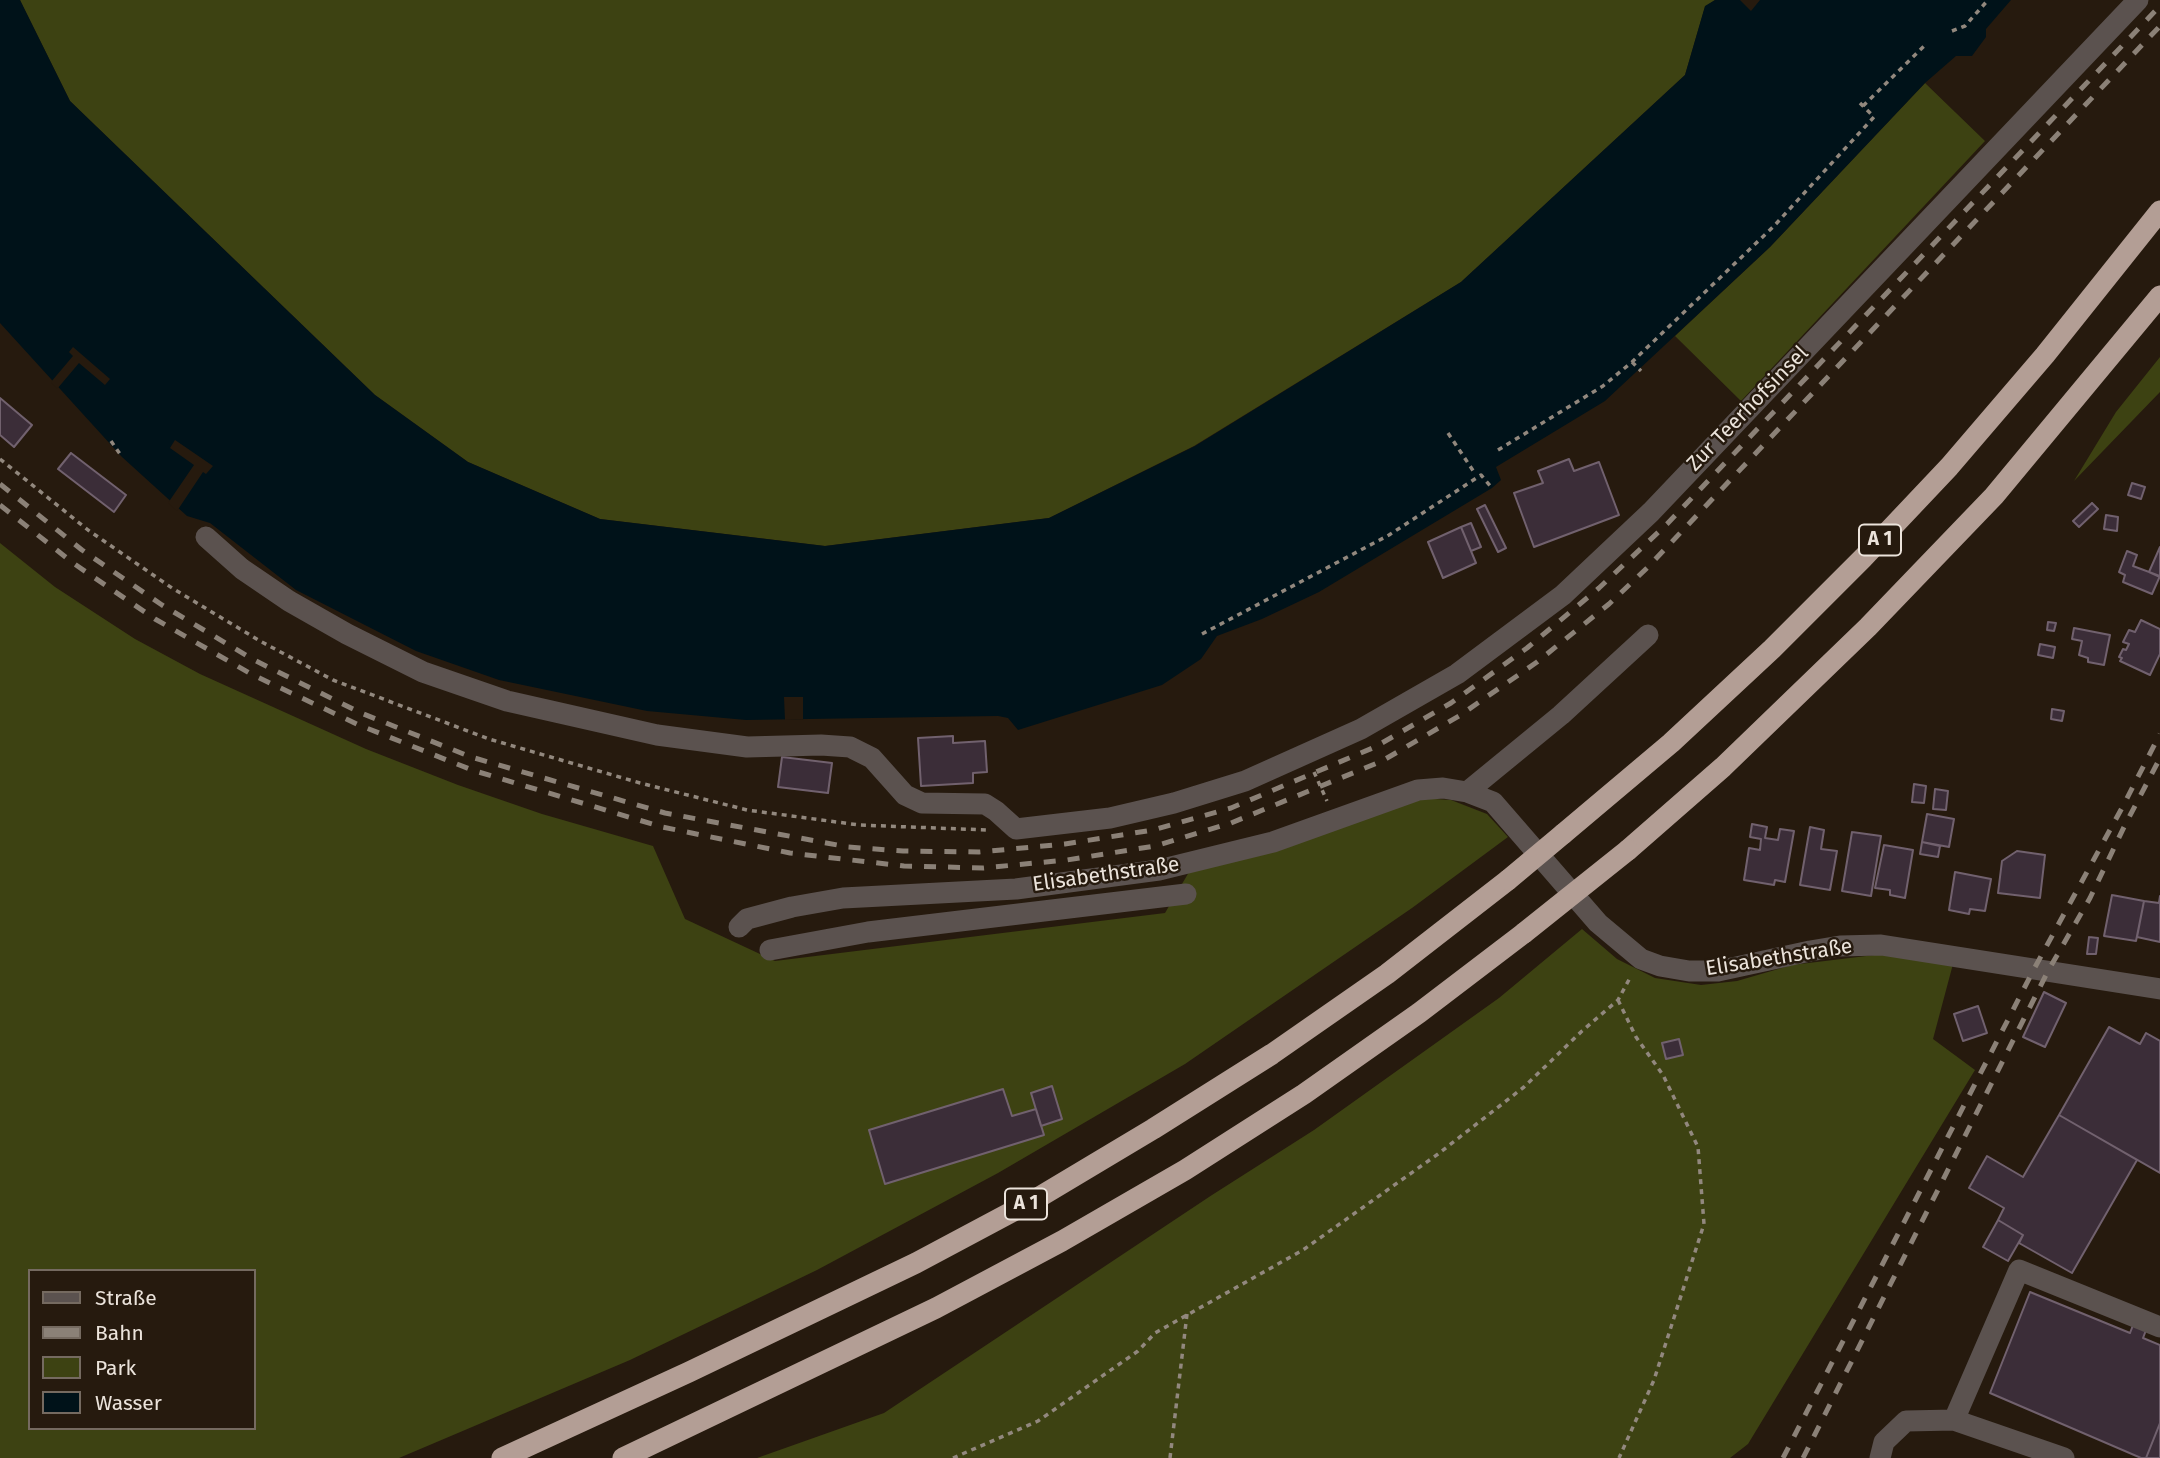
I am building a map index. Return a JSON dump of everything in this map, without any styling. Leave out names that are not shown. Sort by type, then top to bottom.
[{"type":"highway","name":"A 1","points":[[502,1458],[690,1372],[916,1263],[1036,1199],[1272,1054],[1387,974],[1508,880],[1671,743],[1772,649],[1949,467],[2160,211]]},
{"type":"highway","name":"A 1","points":[[623,1458],[936,1308],[1062,1241],[1233,1140],[1419,1013],[1628,850],[1723,767],[1886,609],[1994,496],[2160,296]]},
{"type":"street","name":"Zur Teerhofsinsel","points":[[206,537],[242,569],[289,601],[347,634],[423,672],[507,701],[657,735],[747,747],[850,747],[872,758],[905,795],[922,803],[985,804],[1016,829],[1110,818],[1174,803],[1245,781],[1361,730],[1457,674],[1563,595],[1651,512],[2138,0]]},
{"type":"street","points":[[1467,792],[1561,715],[1648,635]]},
{"type":"street","name":"Elisabethstraße","points":[[739,927],[747,919],[792,907],[843,898],[1016,888],[1159,870],[1273,842],[1418,790],[1443,788],[1467,792],[1493,802],[1598,923],[1641,959],[1660,966],[1689,971],[1718,971],[1840,946],[1881,945],[2160,989]]},
{"type":"street","points":[[770,950],[868,932],[1186,894]]},
{"type":"street","points":[[1954,1420],[2019,1270],[2160,1327]]},
{"type":"street","points":[[1880,1458],[1884,1442],[1906,1421],[1954,1420],[2063,1458]]},
{"type":"path","points":[[1952,31],[1965,26],[1988,0]]},
{"type":"path","points":[[1863,106],[1924,46]]},
{"type":"path","points":[[1498,450],[1603,386],[1632,362],[1773,226],[1874,117],[1858,100]]},
{"type":"path","points":[[1632,362],[1640,371]]},
{"type":"path","points":[[1448,433],[1474,472]]},
{"type":"path","points":[[111,441],[122,457]]},
{"type":"path","points":[[1202,634],[1390,535],[1481,475],[1492,488]]},
{"type":"path","points":[[1306,754],[1334,819]]},
{"type":"path","points":[[953,1458],[1038,1421],[1138,1351],[1155,1333],[1303,1250],[1438,1154],[1524,1087],[1618,1000],[1641,959]]},
{"type":"path","points":[[1618,1000],[1636,1037],[1663,1075],[1698,1147],[1704,1224],[1654,1380],[1619,1458]]},
{"type":"path","points":[[1170,1458],[1186,1314]]},
{"type":"green space","points":[[20,0],[1715,0],[1705,7],[1685,75],[1461,282],[1194,446],[1049,518],[825,546],[600,519],[468,462],[375,395],[70,101]]},
{"type":"green space","points":[[1925,83],[1985,141],[1741,401],[1675,336],[1770,247]]},
{"type":"green space","points":[[2160,357],[2160,392],[2074,481],[2116,412]]},
{"type":"green space","points":[[0,543],[55,587],[135,639],[200,674],[366,749],[458,785],[542,814],[653,846],[685,919],[775,961],[1165,913],[1189,872],[1419,798],[1451,800],[1487,814],[1508,837],[1412,908],[1185,1064],[998,1173],[817,1270],[630,1360],[399,1458],[0,1458]]},
{"type":"green space","points":[[1582,929],[1617,959],[1655,978],[1701,985],[1737,981],[1792,965],[1891,953],[1953,964],[1933,1039],[1975,1070],[1748,1444],[1730,1458],[757,1458],[884,1413],[1314,1130],[1499,998]]},
{"type":"water","points":[[0,0],[20,0],[70,101],[375,395],[468,462],[600,519],[825,546],[1049,518],[1195,446],[1461,282],[1685,75],[1705,6],[1715,0],[1740,0],[1751,11],[1760,0],[2011,0],[1986,29],[1986,37],[1972,56],[1956,56],[1925,83],[1770,247],[1605,401],[1496,467],[1501,480],[1492,488],[1319,592],[1262,619],[1217,636],[1201,659],[1162,685],[1018,730],[1008,718],[998,716],[746,720],[647,711],[499,680],[416,651],[296,590],[210,523],[187,516],[122,457],[0,323]]},
{"type":"pier","points":[[73,347],[110,379],[105,385],[79,363],[57,389],[51,382],[73,356],[69,352]]},
{"type":"pier","points":[[175,440],[213,466],[206,474],[203,472],[177,511],[168,503],[194,465],[170,448]]},
{"type":"pier","points":[[784,697],[803,697],[803,719],[785,720]]},
{"type":"building","points":[[0,398],[32,425],[14,447],[0,435]]},
{"type":"building","points":[[71,453],[126,495],[114,512],[58,469]]},
{"type":"building","points":[[1569,459],[1574,471],[1599,462],[1619,515],[1534,547],[1514,493],[1543,483],[1538,471]]},
{"type":"building","points":[[2132,483],[2145,487],[2141,499],[2128,495]]},
{"type":"building","points":[[2092,503],[2098,509],[2079,527],[2073,521]]},
{"type":"building","points":[[1485,505],[1506,548],[1498,552],[1477,509]]},
{"type":"building","points":[[2106,515],[2118,517],[2117,531],[2104,529]]},
{"type":"building","points":[[1471,523],[1481,547],[1471,551],[1461,527]]},
{"type":"building","points":[[1461,527],[1476,563],[1443,578],[1428,542]]},
{"type":"building","points":[[2160,547],[2160,577],[2149,572]]},
{"type":"building","points":[[2127,551],[2137,555],[2133,566],[2160,576],[2152,594],[2123,582],[2125,575],[2119,572]]},
{"type":"building","points":[[2141,620],[2160,629],[2160,654],[2150,675],[2120,661],[2122,658],[2119,657],[2129,644],[2123,642],[2129,630],[2135,632]]},
{"type":"building","points":[[2048,622],[2056,623],[2054,631],[2047,630]]},
{"type":"building","points":[[2074,628],[2110,635],[2104,665],[2088,662],[2088,658],[2079,655],[2082,641],[2072,639]]},
{"type":"building","points":[[2040,644],[2055,647],[2053,658],[2038,655]]},
{"type":"building","points":[[2052,709],[2064,711],[2062,721],[2051,719]]},
{"type":"building","points":[[953,736],[953,743],[985,741],[987,772],[973,773],[973,783],[921,786],[918,738]]},
{"type":"building","points":[[782,757],[832,763],[828,793],[778,787]]},
{"type":"building","points":[[1914,784],[1926,786],[1924,803],[1912,802]]},
{"type":"building","points":[[1935,789],[1948,791],[1946,810],[1933,809]]},
{"type":"building","points":[[1927,814],[1954,819],[1949,847],[1922,842]]},
{"type":"building","points":[[1752,824],[1767,827],[1765,838],[1778,840],[1780,829],[1794,831],[1785,882],[1775,880],[1774,885],[1744,880],[1749,848],[1760,850],[1761,839],[1750,837]]},
{"type":"building","points":[[1810,827],[1824,830],[1821,849],[1837,851],[1830,890],[1800,885]]},
{"type":"building","points":[[1852,832],[1881,836],[1871,896],[1842,891]]},
{"type":"building","points":[[1922,842],[1940,846],[1938,857],[1920,854]]},
{"type":"building","points":[[1884,845],[1913,850],[1905,898],[1890,895],[1890,890],[1875,888]]},
{"type":"building","points":[[2017,851],[2045,855],[2040,898],[1998,893],[2002,861]]},
{"type":"building","points":[[1955,872],[1991,879],[1985,911],[1970,909],[1969,914],[1949,910]]},
{"type":"building","points":[[2112,895],[2144,901],[2136,941],[2104,936]]},
{"type":"building","points":[[2160,896],[2160,942],[2137,937],[2144,901],[2159,903]]},
{"type":"building","points":[[2089,937],[2098,938],[2096,954],[2087,954]]},
{"type":"building","points":[[2044,992],[2066,1003],[2045,1047],[2023,1037]]},
{"type":"building","points":[[1978,1006],[1987,1033],[1963,1041],[1954,1014]]},
{"type":"building","points":[[2109,1027],[2140,1044],[2146,1033],[2160,1041],[2160,1173],[2059,1115]]},
{"type":"building","points":[[1679,1039],[1683,1055],[1666,1059],[1662,1043]]},
{"type":"building","points":[[1052,1086],[1062,1119],[1041,1126],[1031,1093]]},
{"type":"building","points":[[1003,1089],[1012,1116],[1036,1109],[1044,1135],[885,1184],[869,1130]]},
{"type":"building","points":[[2059,1115],[2137,1160],[2072,1273],[2019,1243],[2023,1235],[1998,1220],[2004,1208],[1969,1188],[1987,1156],[2023,1177]]},
{"type":"building","points":[[1998,1220],[2023,1235],[2008,1261],[1983,1247]]},
{"type":"building","points":[[2030,1292],[2130,1333],[2135,1320],[2148,1325],[2143,1338],[2160,1345],[2160,1423],[2146,1458],[1990,1393]]},
{"type":"building","points":[[2160,1423],[2160,1458],[2146,1458]]},
{"type":"railway","points":[[0,484],[82,550],[162,605],[254,660],[361,713],[471,757],[665,813],[848,847],[979,852],[1065,844],[1153,830],[1231,808],[1375,747],[1451,703],[1527,648],[1599,588],[1667,524],[2160,6]]},
{"type":"railway","points":[[0,505],[73,563],[155,619],[253,675],[359,725],[472,770],[662,827],[790,853],[904,866],[983,868],[1067,860],[1155,846],[1231,823],[1382,761],[1459,716],[1537,662],[1609,604],[1648,567],[2160,26]]},
{"type":"railway","points":[[1783,1458],[2034,969],[2160,734]]},
{"type":"railway","points":[[1803,1458],[2048,971],[2090,898],[2160,758]]}]
